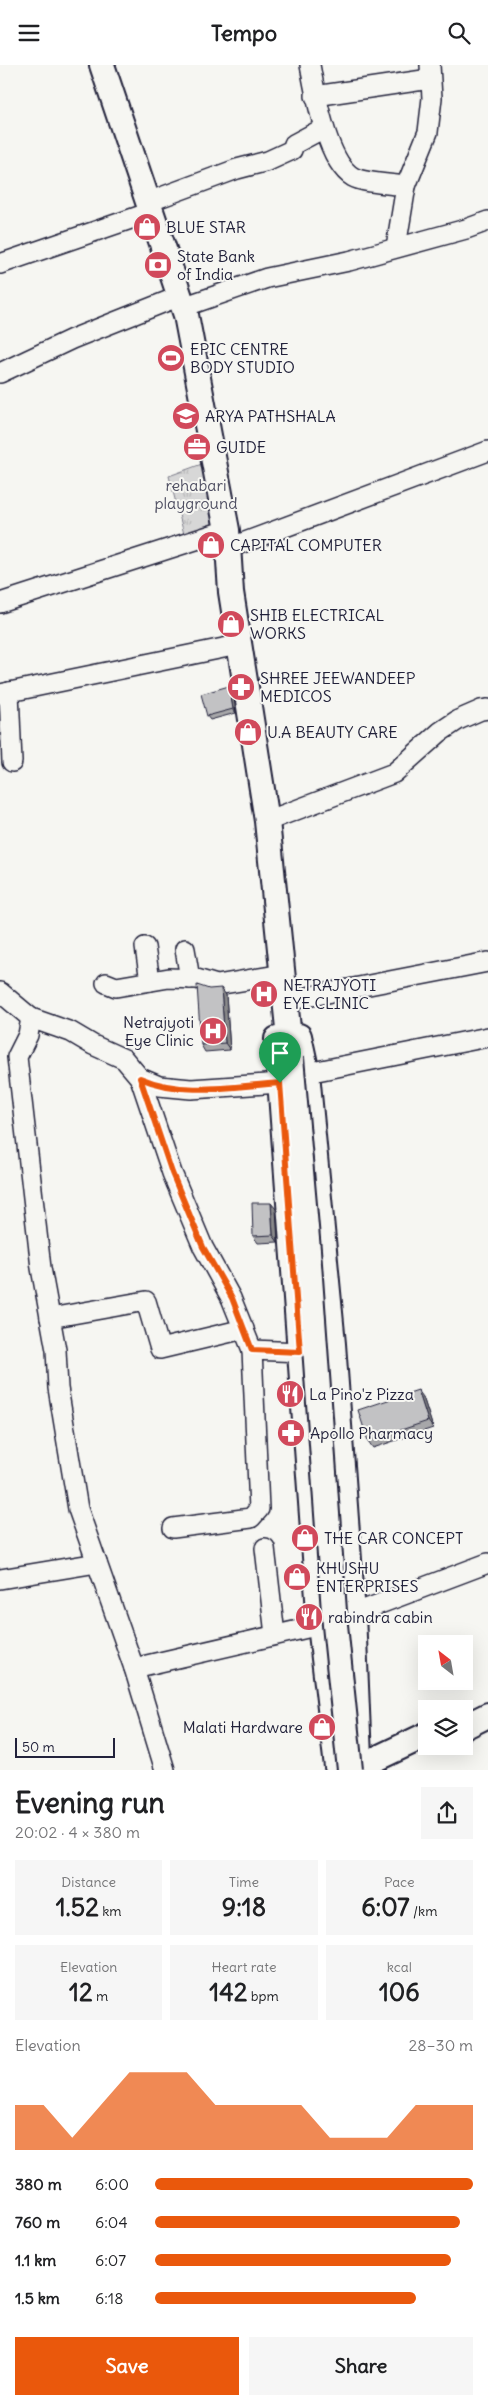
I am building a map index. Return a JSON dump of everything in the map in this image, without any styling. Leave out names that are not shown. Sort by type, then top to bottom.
[{"type":"main road","points":[[102,65],[182,301],[228,539],[231,592],[238,645],[268,821],[287,1011],[299,1066],[333,1344],[353,1614],[357,1767]]},
{"type":"main road","points":[[287,1011],[276,1040],[320,1625],[357,1767]]},
{"type":"main road","points":[[299,1066],[309,1260],[336,1625],[357,1767]]},
{"type":"main road","points":[[473,1722],[488,1715]]},
{"type":"main road","points":[[357,1767],[418,1739]]},
{"type":"main road","points":[[357,1767],[418,1750]]},
{"type":"street","points":[[310,65],[315,96],[324,128],[342,169],[354,178],[406,186]]},
{"type":"street","points":[[315,96],[430,72],[432,98],[428,131],[406,186],[396,247]]},
{"type":"street","points":[[0,264],[150,207],[237,169],[268,161],[292,151],[294,144],[324,128]]},
{"type":"street","points":[[0,373],[72,339],[182,301],[267,278],[349,261],[466,229],[488,221]]},
{"type":"street","points":[[0,603],[228,539],[488,451]]},
{"type":"street","points":[[12,762],[4,693],[238,645]]},
{"type":"street","points":[[268,821],[394,773],[440,732],[458,719],[488,709]]},
{"type":"street","points":[[145,947],[150,981]]},
{"type":"street","points":[[185,949],[190,979]]},
{"type":"street","points":[[287,1011],[488,962]]},
{"type":"street","points":[[106,983],[116,987],[169,978],[190,979],[217,985],[283,974]]},
{"type":"street","points":[[0,993],[31,1018],[71,1032],[93,1045],[124,1059],[140,1078],[172,1173],[203,1247],[232,1298],[252,1350],[259,1509],[251,1518],[173,1529]]},
{"type":"street","points":[[31,1018],[28,1035],[17,1057],[41,1268],[56,1350],[58,1388],[78,1509],[134,1668],[165,1770]]},
{"type":"street","points":[[299,1066],[488,1037]]},
{"type":"street","points":[[140,1078],[159,1087],[192,1089],[280,1083]]},
{"type":"street","points":[[50,1318],[146,1301],[160,1349],[244,1329]]},
{"type":"street","points":[[252,1350],[300,1352]]},
{"type":"street","points":[[265,1548],[275,1635]]},
{"type":"street","points":[[0,1579],[97,1563]]},
{"type":"street","points":[[353,1614],[488,1563]]},
{"type":"street","points":[[134,1668],[320,1625]]},
{"type":"green space","name":"rehabari playground","points":[[210,461],[223,526],[185,538],[169,476]]},
{"type":"building","points":[[229,686],[233,709],[207,716],[201,694]]},
{"type":"building","points":[[197,985],[209,989],[221,988],[225,1043],[201,1045]]},
{"type":"building","points":[[252,1203],[271,1203],[273,1235],[253,1236]]},
{"type":"building","points":[[418,1390],[428,1421],[368,1441],[358,1410]]},
{"type":"place","name":"BLUE STAR","points":[[147,227]]},
{"type":"place","name":"State Bank of India","points":[[158,265]]},
{"type":"place","name":"EPIC CENTRE BODY STUDIO","points":[[171,358]]},
{"type":"place","name":"ARYA PATHSHALA","points":[[186,416]]},
{"type":"place","name":"GUIDE","points":[[197,447]]},
{"type":"place","name":"CAPITAL COMPUTER","points":[[211,545]]},
{"type":"place","name":"SHIB ELECTRICAL WORKS","points":[[231,624]]},
{"type":"place","name":"SHREE JEEWANDEEP MEDICOS","points":[[241,687]]},
{"type":"place","name":"U.A BEAUTY CARE","points":[[248,732]]},
{"type":"place","name":"NETRAJYOTI EYE CLINIC","points":[[264,994]]},
{"type":"place","name":"Netrajyoti Eye Clinic","points":[[213,1031]]},
{"type":"place","name":"La Pino'z Pizza","points":[[290,1394]]},
{"type":"place","name":"Apollo Pharmacy","points":[[291,1433]]},
{"type":"place","name":"THE CAR CONCEPT","points":[[305,1538]]},
{"type":"place","name":"KHUSHU ENTERPRISES","points":[[297,1577]]},
{"type":"place","name":"rabindra cabin","points":[[309,1617]]},
{"type":"place","name":"Malati Hardware","points":[[322,1727]]},
{"type":"route","points":[[140,1078],[159,1087],[192,1089],[280,1083],[290,1217],[300,1352],[252,1350],[232,1298],[203,1247],[172,1173],[140,1078]]}]
